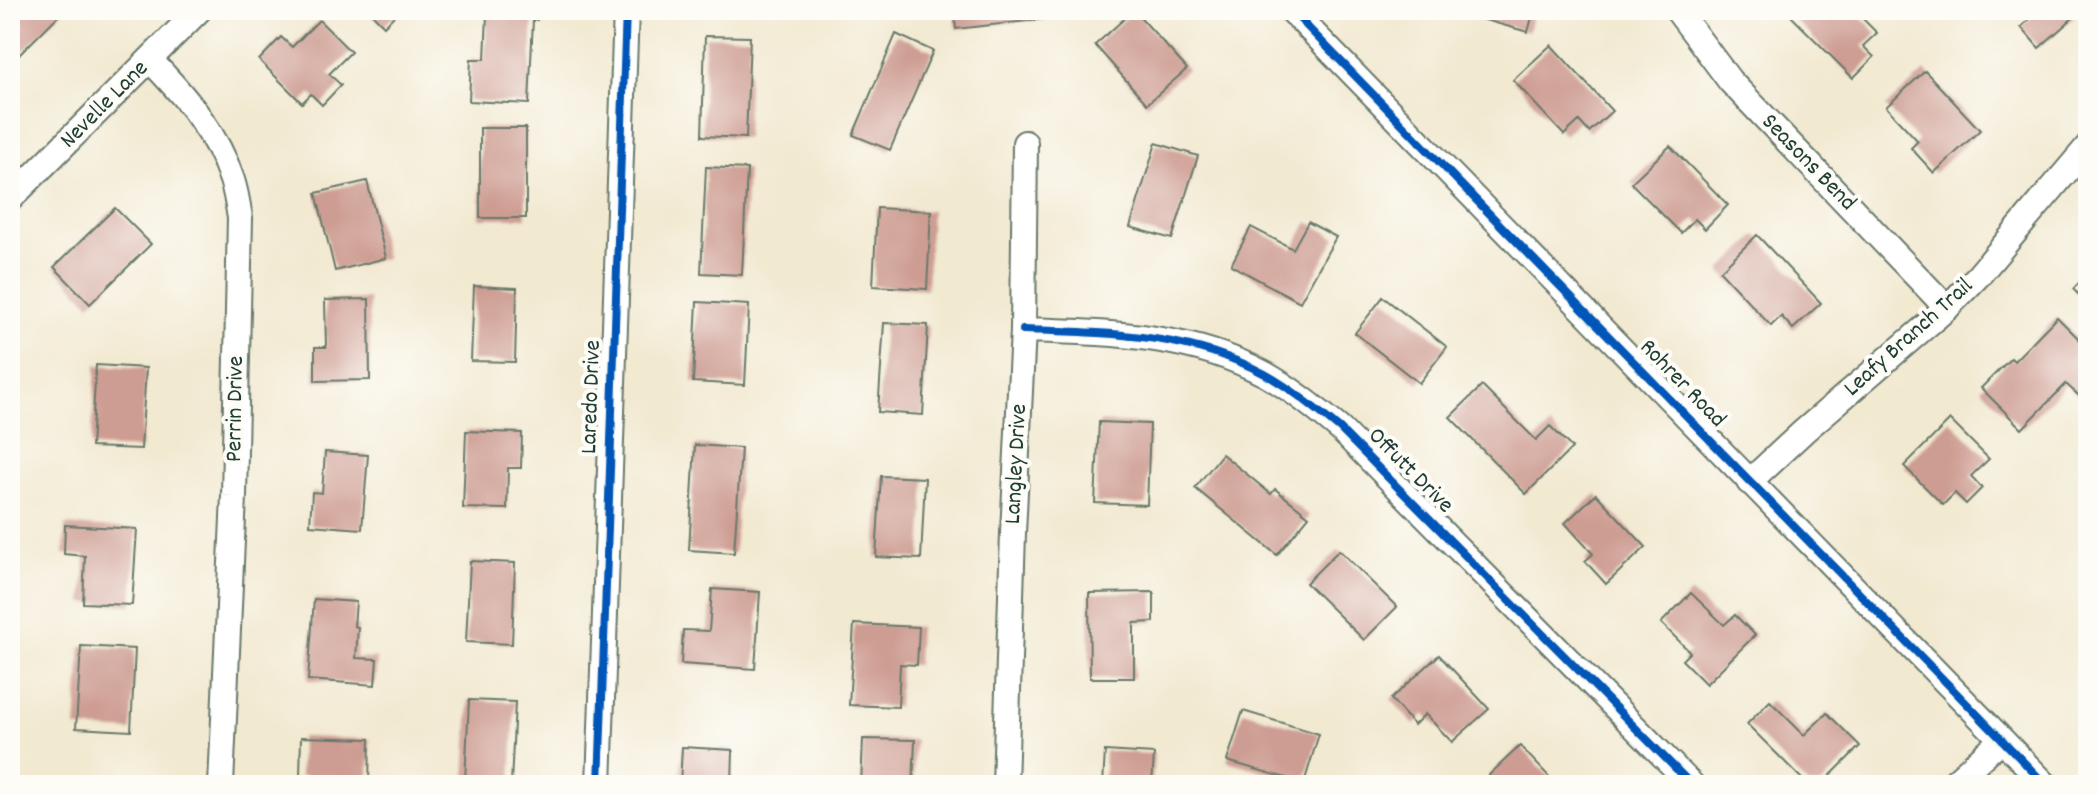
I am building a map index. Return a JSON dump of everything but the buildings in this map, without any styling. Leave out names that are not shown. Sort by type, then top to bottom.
[{"type":"street","name":"Nevelle Lane","points":[[10,199],[199,10]]},
{"type":"street","name":"Laredo Drive","points":[[599,785],[626,10]]},
{"type":"street","name":"Rohrer Road","points":[[1291,10],[2046,785]]},
{"type":"street","name":"Seasons Bend","points":[[1677,10],[1730,81],[1947,308]]},
{"type":"street","name":"Perrin Drive","points":[[150,60],[193,107],[216,145],[232,180],[240,218],[234,496],[221,785]]},
{"type":"street","name":"Langley Drive","points":[[1005,785],[1023,330],[1025,143]]},
{"type":"street","name":"Leafy Branch Trail","points":[[1749,482],[1947,308],[1979,275],[2088,146]]},
{"type":"street","name":"Offutt Drive","points":[[1023,330],[1128,335],[1174,341],[1220,354],[1265,374],[1302,398],[1340,429],[1692,785]]},
{"type":"street","points":[[1951,785],[2001,740]]},
{"type":"cycle path","points":[[599,785],[626,10]]},
{"type":"cycle path","points":[[1291,10],[2046,785]]},
{"type":"cycle path","points":[[1023,330],[1116,334],[1177,343],[1236,360],[1285,386],[1340,429],[1692,785]]}]
